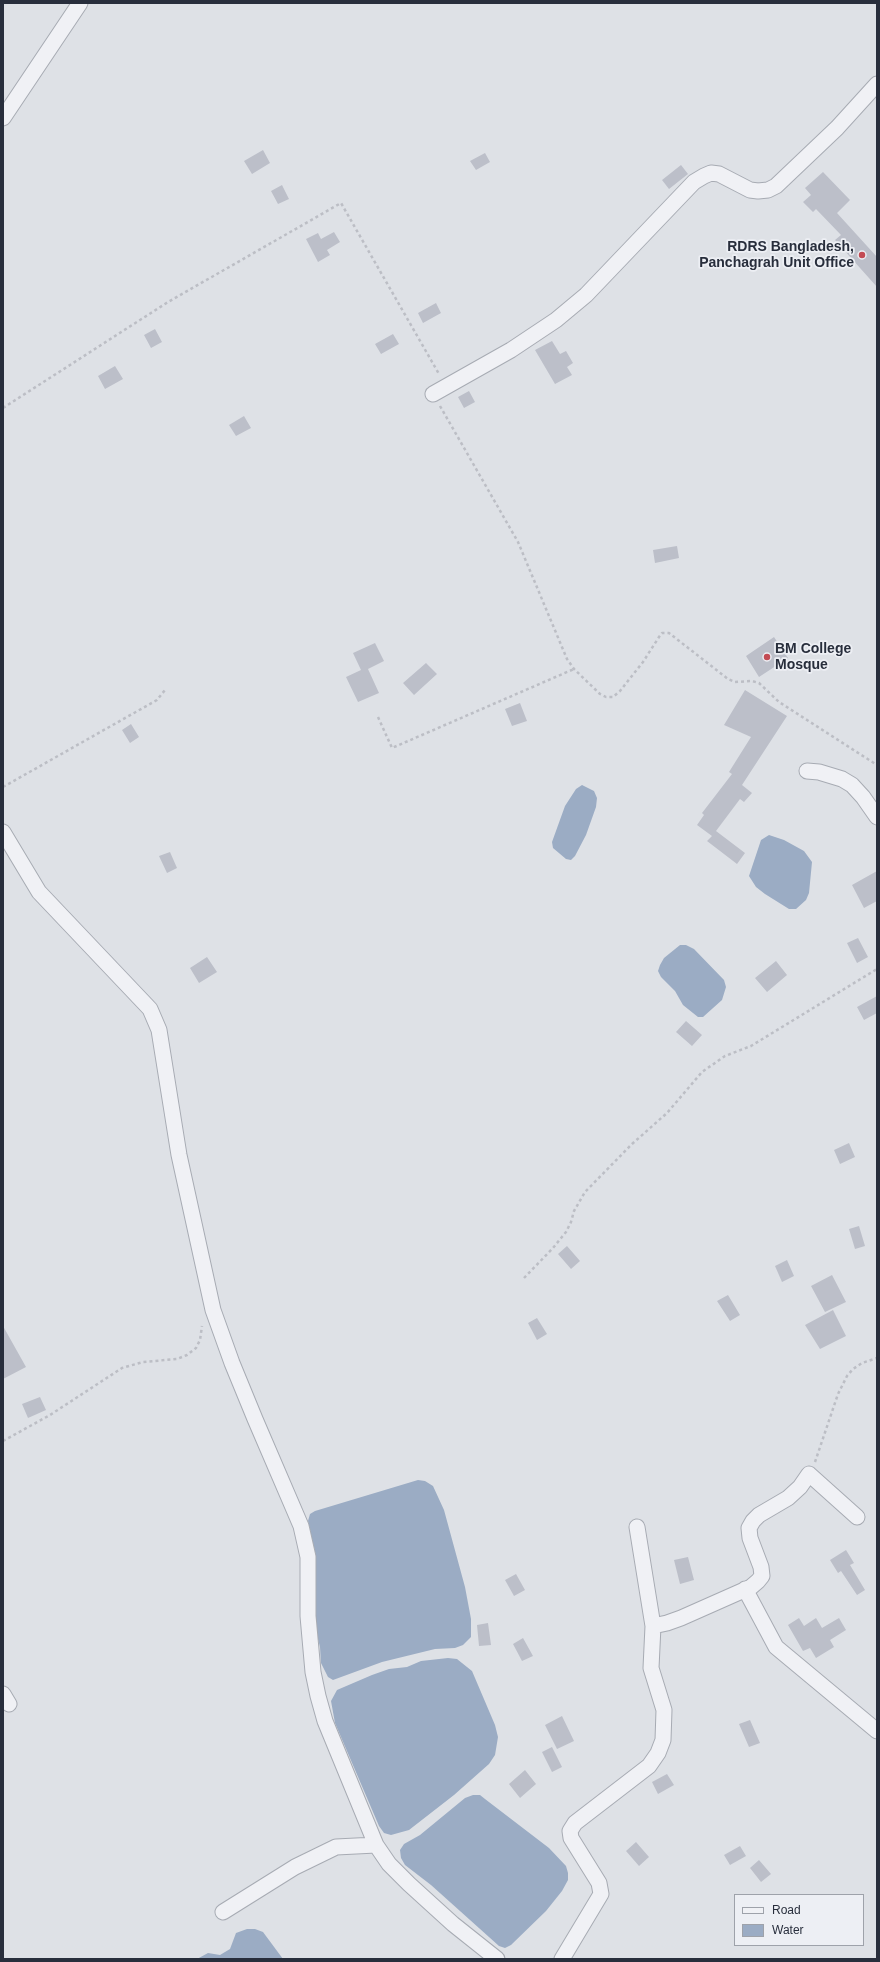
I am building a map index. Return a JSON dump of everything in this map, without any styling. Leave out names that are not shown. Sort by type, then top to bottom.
[{"type":"street","points":[[3,118],[80,3]]},
{"type":"street","points":[[439,390],[511,350],[556,320],[586,295],[694,182],[712,173],[719,174],[750,190],[768,190],[776,186],[837,128],[877,84]]},
{"type":"street","points":[[807,772],[819,772],[842,779],[852,785],[864,797],[877,817]]},
{"type":"street","points":[[3,832],[39,892],[150,1009],[156,1019],[163,1048],[179,1155],[213,1310],[232,1363],[301,1526],[308,1557],[308,1616],[313,1672],[318,1696],[326,1721],[376,1845],[390,1864],[409,1884],[453,1924],[497,1959]]},
{"type":"street","points":[[653,1626],[667,1624],[681,1618],[745,1589],[758,1581],[762,1576],[761,1567],[750,1538],[750,1528],[753,1521],[758,1515],[788,1498],[800,1487],[809,1474],[857,1517]]},
{"type":"street","points":[[562,1959],[601,1894],[599,1883],[571,1838],[570,1831],[575,1823],[649,1766],[658,1754],[663,1740],[664,1710],[651,1668],[653,1626],[637,1527]]},
{"type":"street","points":[[745,1589],[776,1647],[877,1732]]},
{"type":"street","points":[[223,1912],[295,1867],[336,1847],[376,1845]]},
{"type":"path","points":[[3,408],[168,302],[341,203],[439,390],[472,460],[518,542],[567,659],[574,669],[600,694],[606,697],[613,697],[620,691],[643,662],[658,637],[662,633],[668,633],[728,679],[735,682],[752,681],[759,683],[779,702],[877,765]]},
{"type":"path","points":[[378,717],[392,748],[574,669]]},
{"type":"path","points":[[3,787],[157,700],[165,690]]},
{"type":"path","points":[[524,1278],[566,1232],[574,1211],[585,1192],[632,1144],[667,1113],[702,1072],[726,1056],[751,1046],[877,969]]},
{"type":"path","points":[[3,1441],[50,1415],[122,1368],[143,1362],[177,1360],[187,1355],[196,1348],[200,1340],[206,1315],[213,1310]]},
{"type":"path","points":[[809,1474],[815,1462],[841,1387],[847,1376],[853,1369],[862,1363],[877,1358]]},
{"type":"water","points":[[582,785],[594,791],[597,798],[596,807],[586,835],[575,856],[571,860],[566,859],[553,848],[552,842],[565,806],[576,789]]},
{"type":"water","points":[[769,835],[784,840],[804,851],[812,862],[809,893],[806,900],[796,909],[789,909],[765,894],[756,887],[749,876],[761,840]]},
{"type":"water","points":[[680,945],[686,945],[694,949],[724,980],[726,987],[722,1000],[703,1017],[698,1017],[683,1005],[675,991],[661,977],[658,971],[664,958]]},
{"type":"water","points":[[418,1480],[425,1481],[433,1486],[444,1510],[465,1587],[471,1619],[471,1637],[463,1645],[455,1648],[435,1649],[382,1662],[333,1680],[328,1677],[321,1663],[320,1647],[316,1631],[314,1612],[316,1556],[308,1521],[310,1514],[315,1511]]},
{"type":"water","points":[[448,1658],[457,1659],[472,1671],[495,1725],[498,1737],[495,1755],[489,1764],[454,1795],[409,1830],[391,1835],[384,1833],[379,1826],[335,1723],[331,1701],[337,1690],[372,1675],[389,1669],[407,1667],[421,1661]]},
{"type":"water","points":[[473,1795],[480,1795],[549,1848],[566,1866],[568,1873],[568,1880],[562,1891],[546,1911],[511,1945],[505,1948],[499,1946],[431,1885],[405,1865],[401,1858],[400,1850],[404,1844],[420,1835],[465,1798]]},
{"type":"water","points":[[247,1929],[255,1929],[263,1932],[283,1959],[197,1959],[208,1953],[220,1955],[230,1949],[236,1933]]},
{"type":"building","points":[[263,150],[270,163],[252,174],[244,161]]},
{"type":"building","points":[[485,153],[490,162],[476,170],[470,161]]},
{"type":"building","points":[[681,165],[688,174],[669,189],[662,180]]},
{"type":"building","points":[[823,172],[850,200],[837,213],[877,257],[877,287],[835,240],[841,235],[816,209],[813,212],[803,202],[811,195],[805,188]]},
{"type":"building","points":[[282,185],[289,199],[278,204],[271,191]]},
{"type":"building","points":[[334,232],[340,242],[327,250],[330,255],[318,262],[306,239],[318,233],[321,239]]},
{"type":"building","points":[[436,303],[441,313],[423,323],[418,313]]},
{"type":"building","points":[[155,329],[162,342],[151,348],[144,335]]},
{"type":"building","points":[[393,334],[399,344],[381,354],[375,344]]},
{"type":"building","points":[[552,341],[560,354],[566,351],[573,363],[567,367],[572,375],[555,384],[535,350]]},
{"type":"building","points":[[115,366],[123,379],[105,389],[98,376]]},
{"type":"building","points":[[469,391],[475,402],[464,408],[458,397]]},
{"type":"building","points":[[244,416],[251,428],[236,436],[229,425]]},
{"type":"building","points":[[677,546],[679,558],[655,563],[653,550]]},
{"type":"building","name":"BM College Mosque","points":[[774,637],[788,658],[759,677],[746,656]]},
{"type":"building","points":[[375,643],[384,661],[368,669],[379,693],[358,702],[346,677],[361,670],[353,653]]},
{"type":"building","points":[[426,663],[437,674],[414,695],[403,683]]},
{"type":"building","points":[[745,690],[787,716],[742,785],[752,793],[744,802],[740,799],[716,831],[745,853],[737,864],[707,841],[712,836],[697,825],[704,815],[702,813],[732,774],[729,772],[751,737],[724,725]]},
{"type":"building","points":[[520,703],[527,721],[512,726],[505,709]]},
{"type":"building","points":[[131,724],[139,737],[130,743],[122,730]]},
{"type":"building","points":[[170,852],[177,868],[167,873],[159,856]]},
{"type":"building","points":[[877,871],[877,901],[864,908],[852,885]]},
{"type":"building","points":[[858,938],[868,957],[857,963],[847,943]]},
{"type":"building","points":[[207,957],[217,972],[199,983],[190,968]]},
{"type":"building","points":[[776,961],[787,975],[767,992],[755,978]]},
{"type":"building","points":[[877,996],[877,1013],[864,1020],[857,1007]]},
{"type":"building","points":[[686,1021],[702,1035],[692,1046],[676,1032]]},
{"type":"building","points":[[849,1143],[855,1157],[840,1164],[834,1150]]},
{"type":"building","points":[[859,1226],[865,1246],[855,1249],[849,1229]]},
{"type":"building","points":[[567,1246],[580,1261],[571,1269],[558,1254]]},
{"type":"building","points":[[787,1260],[794,1276],[782,1282],[775,1266]]},
{"type":"building","points":[[832,1275],[846,1302],[825,1312],[811,1286]]},
{"type":"building","points":[[728,1295],[740,1315],[730,1321],[717,1301]]},
{"type":"building","points":[[833,1310],[846,1336],[820,1349],[805,1325]]},
{"type":"building","points":[[537,1318],[547,1334],[537,1340],[528,1323]]},
{"type":"building","points":[[3,1326],[26,1367],[3,1379]]},
{"type":"building","points":[[40,1397],[46,1410],[28,1418],[22,1404]]},
{"type":"building","points":[[846,1550],[854,1563],[850,1565],[865,1590],[857,1595],[841,1571],[838,1573],[830,1560]]},
{"type":"building","points":[[688,1557],[694,1580],[680,1584],[674,1560]]},
{"type":"building","points":[[516,1574],[525,1590],[514,1596],[505,1580]]},
{"type":"building","points":[[799,1618],[804,1626],[816,1618],[822,1628],[839,1618],[846,1630],[830,1640],[834,1647],[816,1658],[810,1648],[803,1651],[788,1625]]},
{"type":"building","points":[[488,1623],[491,1645],[479,1646],[477,1625]]},
{"type":"building","points":[[523,1638],[533,1656],[522,1661],[513,1644]]},
{"type":"building","points":[[562,1716],[574,1741],[557,1749],[545,1725]]},
{"type":"building","points":[[750,1720],[760,1743],[749,1747],[739,1724]]},
{"type":"building","points":[[552,1747],[562,1767],[552,1772],[542,1752]]},
{"type":"building","points":[[525,1770],[536,1784],[520,1798],[509,1784]]},
{"type":"building","points":[[667,1774],[674,1785],[658,1794],[652,1782]]},
{"type":"building","points":[[636,1842],[649,1857],[639,1866],[626,1851]]},
{"type":"building","points":[[740,1846],[746,1856],[730,1865],[724,1855]]},
{"type":"building","points":[[759,1860],[771,1874],[761,1882],[750,1868]]},
{"type":"place","name":"RDRS Bangladesh, Panchagrah Unit Office","points":[[862,255]]},
{"type":"place","name":"BM College Mosque","points":[[767,657]]}]
